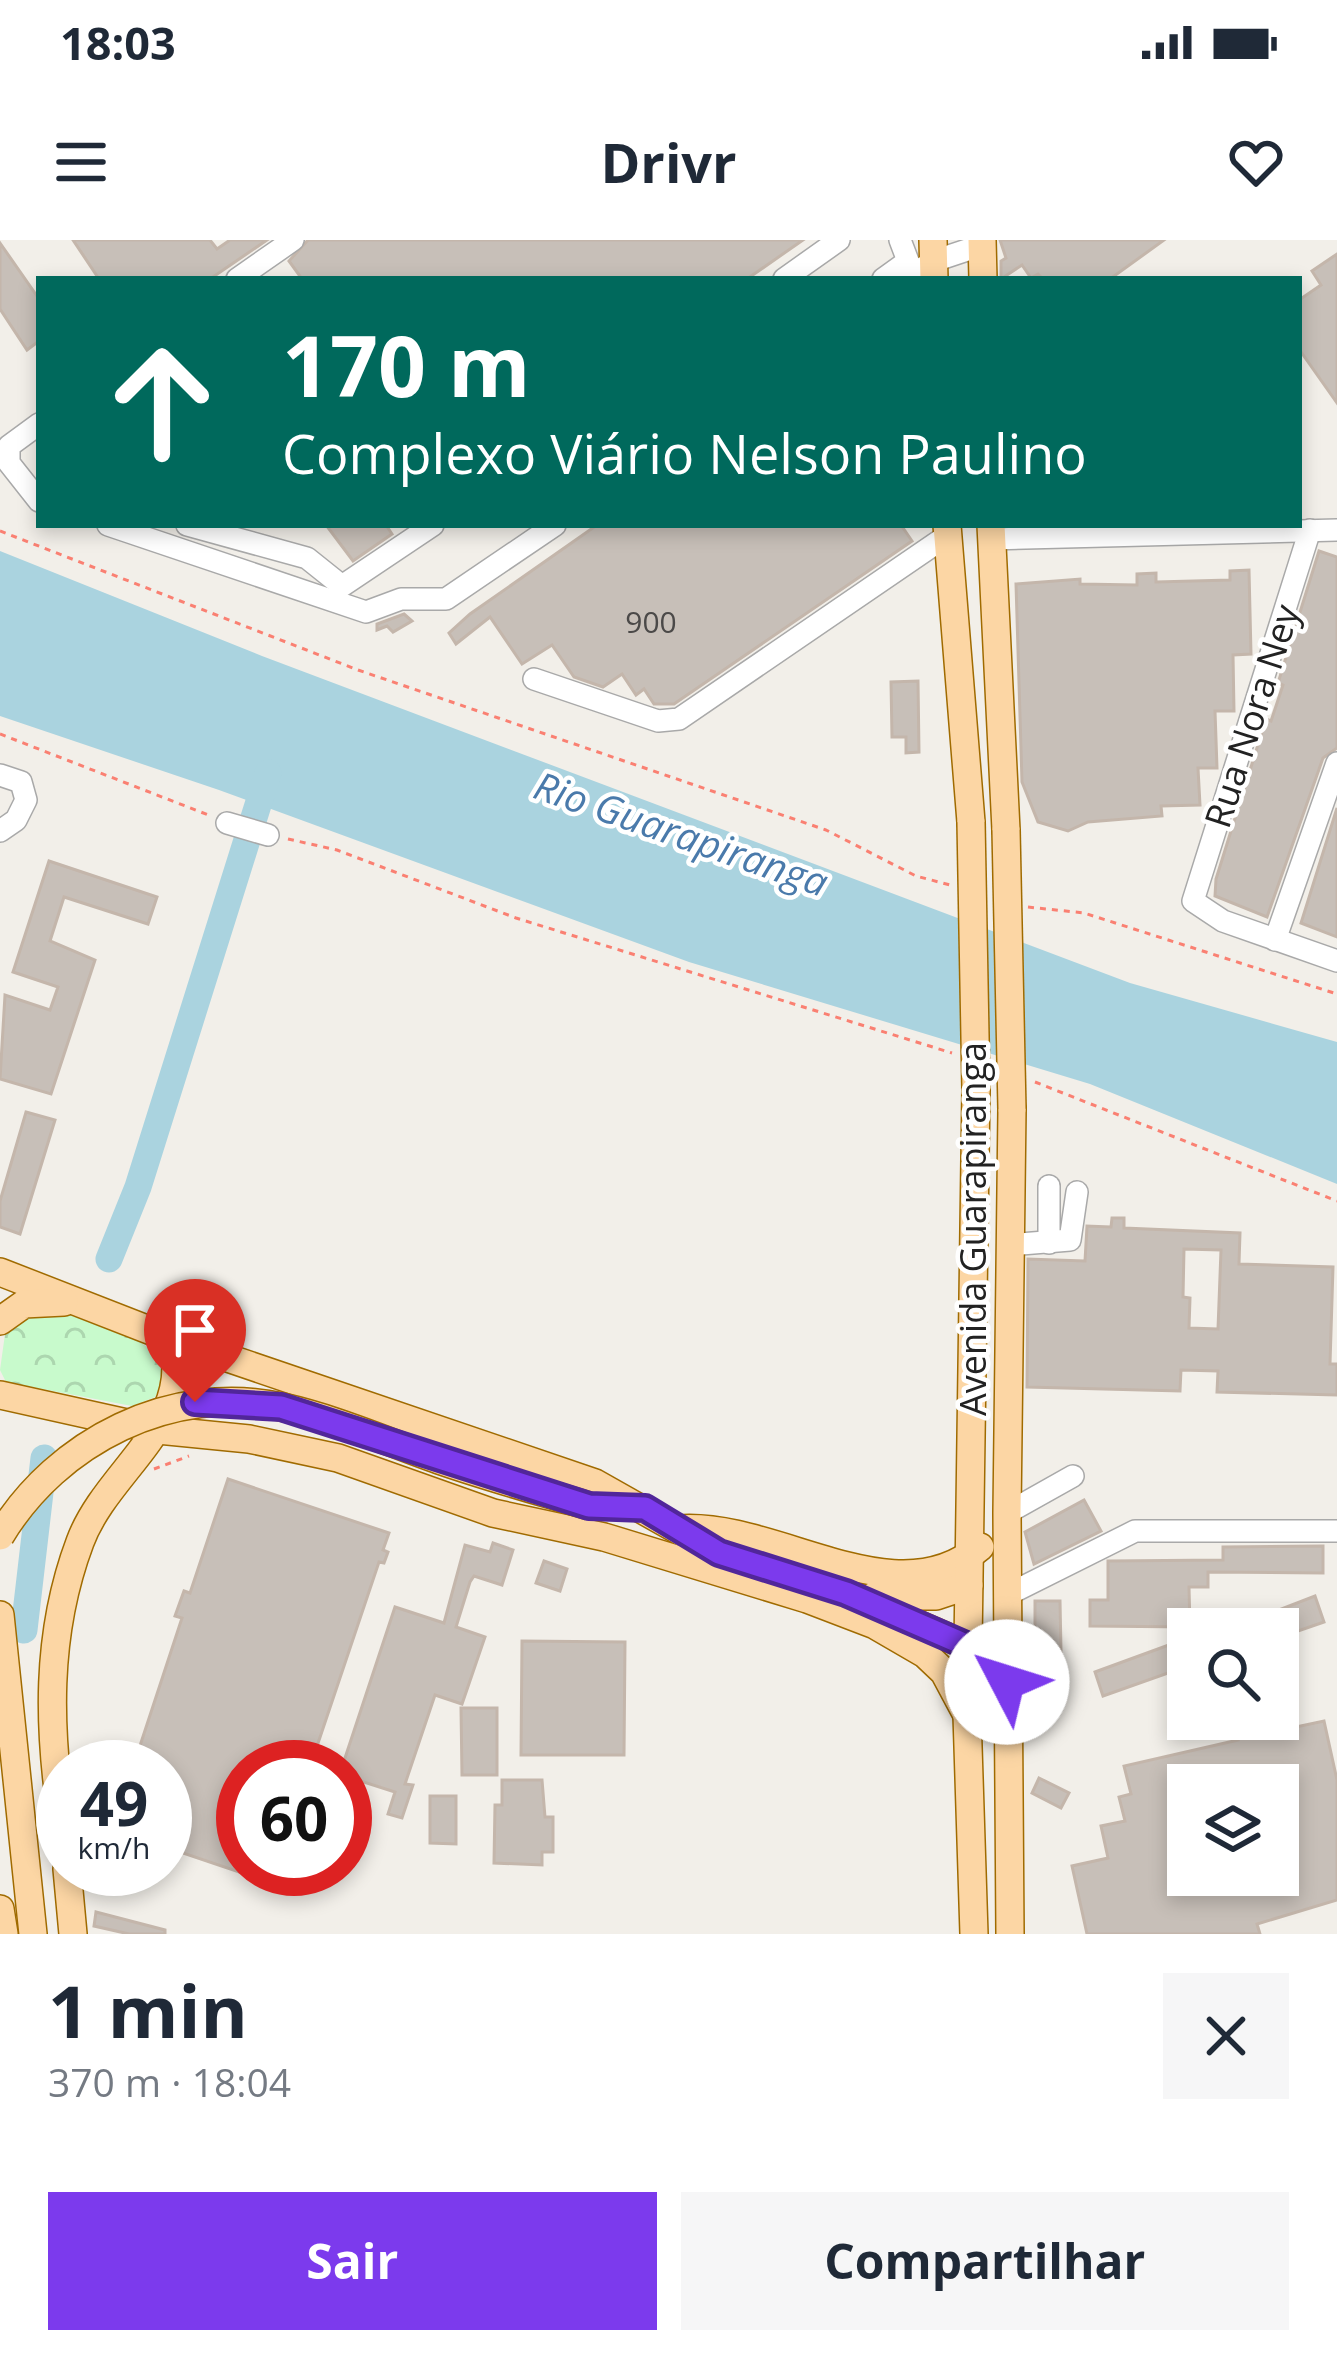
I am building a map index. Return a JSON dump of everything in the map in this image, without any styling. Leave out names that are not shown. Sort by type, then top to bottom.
[{"type":"main road","points":[[982,242],[983,276]]},
{"type":"main road","points":[[952,528],[965,535],[991,532]]},
{"type":"main road","name":"Avenida Guarapiranga","points":[[952,528],[971,823],[976,1090],[967,1715],[974,1934]]},
{"type":"main road","name":"Avenida Guarapiranga","points":[[991,532],[1006,830],[1012,1109],[1007,1519],[1010,1934]]},
{"type":"main road","points":[[0,1272],[172,1339],[595,1483],[719,1553],[846,1593],[968,1646],[1007,1682]]},
{"type":"main road","points":[[0,1321],[24,1304],[80,1303]]},
{"type":"main road","points":[[52,1740],[53,1663],[79,1543],[107,1492],[158,1430],[177,1383],[172,1339]]},
{"type":"main road","points":[[0,1396],[158,1430],[338,1458],[494,1513],[604,1537],[875,1625],[931,1658],[967,1715]]},
{"type":"main road","points":[[0,1536],[27,1498],[69,1457],[110,1431],[195,1402],[281,1407],[589,1506],[645,1508]]},
{"type":"main road","points":[[107,1492],[148,1459],[206,1436]]},
{"type":"main road","points":[[604,1537],[723,1527],[882,1575],[916,1573],[970,1556],[1007,1519]]},
{"type":"main road","points":[[846,1593],[935,1596],[969,1585]]},
{"type":"main road","points":[[0,1615],[33,1934]]},
{"type":"main road","points":[[69,1896],[73,1934]]},
{"type":"main road","points":[[0,1909],[4,1934]]},
{"type":"street","points":[[241,276],[293,240]]},
{"type":"street","points":[[788,276],[839,240]]},
{"type":"street","points":[[887,276],[908,262],[900,240]]},
{"type":"street","points":[[923,268],[982,242]]},
{"type":"street","points":[[36,426],[9,446],[9,463],[36,497]]},
{"type":"street","points":[[9,463],[36,472]]},
{"type":"street","points":[[117,528],[366,612],[400,599],[446,598],[551,528]]},
{"type":"street","points":[[198,528],[307,558],[342,586],[429,528]]},
{"type":"street","points":[[534,679],[658,721],[680,719],[952,528]]},
{"type":"street","name":"Rua Nora Ney","points":[[1274,940],[1198,910],[1193,902],[1310,530]]},
{"type":"street","points":[[991,532],[1337,530]]},
{"type":"street","points":[[1337,763],[1274,940],[1337,961]]},
{"type":"street","points":[[0,776],[21,782],[26,800],[16,820],[0,831]]},
{"type":"street","points":[[227,823],[268,835]]},
{"type":"street","points":[[1049,1186],[1049,1243]]},
{"type":"street","points":[[1008,1245],[1070,1240],[1077,1192]]},
{"type":"street","points":[[1007,1519],[1073,1476]]},
{"type":"street","points":[[1007,1595],[1135,1531],[1337,1531]]},
{"type":"path","points":[[0,531],[358,670],[826,830],[916,876],[955,886]]},
{"type":"path","points":[[0,734],[227,823]]},
{"type":"path","points":[[268,835],[337,850],[516,918],[964,1058]]},
{"type":"path","points":[[1022,906],[1084,913],[1337,994]]},
{"type":"path","points":[[1029,1080],[1337,1201]]},
{"type":"path","points":[[140,1477],[173,1459]]},
{"type":"green space","points":[[57,1311],[133,1338],[149,1349],[160,1362],[162,1378],[155,1397],[132,1406],[6,1382],[0,1370],[5,1334],[31,1314]]},
{"type":"water","name":"Rio Guarapiranga","points":[[0,551],[262,656],[1130,983],[1337,1042],[1337,1184],[1090,1084],[689,962],[219,790],[0,716]]},
{"type":"building","points":[[73,240],[210,240],[217,249],[230,240],[267,240],[214,276],[97,276]]},
{"type":"building","points":[[308,240],[803,240],[751,276],[300,276],[289,261]]},
{"type":"building","points":[[1000,240],[1164,240],[1114,276],[1030,276],[1022,265],[1001,276],[1001,261],[1006,258]]},
{"type":"building","points":[[0,243],[36,295],[36,343],[27,350],[0,309]]},
{"type":"building","points":[[1337,254],[1337,403],[1302,353],[1302,298],[1321,285],[1312,271]]},
{"type":"building","points":[[328,528],[388,528],[392,534],[353,561]]},
{"type":"building","points":[[593,528],[903,528],[912,541],[674,704],[654,704],[644,689],[636,695],[622,674],[603,687],[574,677],[552,645],[522,664],[490,617],[456,644],[449,633]]},
{"type":"building","points":[[1319,551],[1337,557],[1337,748],[1323,758],[1267,917],[1215,896],[1216,879],[1266,719],[1271,721],[1283,685],[1278,683]]},
{"type":"building","points":[[1249,570],[1251,654],[1233,655],[1234,711],[1215,711],[1217,768],[1198,768],[1200,805],[1161,806],[1162,816],[1088,822],[1068,831],[1038,822],[1022,782],[1016,584],[1080,579],[1080,584],[1137,585],[1137,574],[1156,573],[1156,582],[1230,580],[1230,571]]},
{"type":"building","points":[[404,614],[412,621],[393,632],[387,626],[377,630],[377,624]]},
{"type":"building","points":[[918,681],[919,752],[906,753],[906,737],[892,737],[891,682]]},
{"type":"building","points":[[1337,808],[1337,937],[1301,923]]},
{"type":"building","points":[[49,861],[157,897],[148,924],[64,897],[50,941],[95,960],[51,1094],[0,1079],[5,995],[50,1010],[58,987],[13,972]]},
{"type":"building","points":[[26,1112],[55,1120],[20,1234],[0,1227],[0,1201]]},
{"type":"building","points":[[1112,1218],[1124,1218],[1124,1228],[1240,1233],[1239,1264],[1333,1267],[1330,1364],[1337,1364],[1337,1395],[1217,1392],[1218,1371],[1181,1370],[1180,1391],[1027,1387],[1028,1259],[1085,1261],[1087,1226],[1111,1227]],"holes":[[[1184,1249],[1221,1250],[1218,1329],[1189,1328],[1190,1298],[1183,1297]]]},
{"type":"building","points":[[228,1479],[389,1533],[383,1550],[388,1552],[384,1563],[379,1562],[319,1740],[216,1740],[216,1864],[192,1856],[192,1740],[142,1740],[182,1618],[175,1616],[184,1591],[190,1593]]},
{"type":"building","points":[[1084,1500],[1101,1531],[1034,1564],[1025,1532]]},
{"type":"building","points":[[493,1543],[513,1550],[502,1585],[474,1576],[470,1582],[456,1627],[485,1637],[462,1704],[435,1695],[405,1784],[413,1785],[402,1818],[388,1814],[395,1792],[372,1785],[372,1740],[351,1740],[395,1607],[444,1623],[465,1545],[490,1552]]},
{"type":"building","points":[[1323,1546],[1323,1573],[1208,1572],[1208,1587],[1189,1587],[1190,1608],[1167,1608],[1167,1627],[1090,1626],[1090,1600],[1108,1600],[1108,1561],[1223,1560],[1223,1547]]},
{"type":"building","points":[[544,1561],[567,1569],[560,1591],[536,1583]]},
{"type":"building","points":[[1315,1596],[1324,1622],[1299,1631],[1299,1608],[1284,1608]]},
{"type":"building","points":[[1035,1601],[1060,1601],[1062,1701],[1035,1702]]},
{"type":"building","points":[[522,1641],[625,1642],[624,1755],[521,1755]]},
{"type":"building","points":[[1167,1646],[1167,1673],[1103,1696],[1095,1672]]},
{"type":"building","points":[[461,1708],[497,1708],[497,1775],[462,1775]]},
{"type":"building","points":[[1324,1721],[1337,1780],[1337,1900],[1257,1924],[1260,1934],[1087,1934],[1072,1866],[1108,1858],[1101,1826],[1125,1821],[1119,1797],[1131,1794],[1124,1766],[1238,1740],[1299,1740],[1299,1726]]},
{"type":"building","points":[[1039,1778],[1069,1793],[1061,1808],[1032,1793]]},
{"type":"building","points":[[502,1780],[542,1780],[545,1817],[553,1817],[553,1852],[542,1852],[542,1865],[494,1863],[495,1805],[502,1805]]},
{"type":"building","points":[[430,1796],[456,1796],[456,1844],[430,1843]]},
{"type":"building","points":[[96,1912],[165,1930],[165,1934],[129,1934],[94,1926]]},
{"type":"waterway","points":[[109,1259],[138,1187],[268,773]]},
{"type":"waterway","points":[[24,1630],[44,1458]]},
{"type":"route","points":[[195,1402],[281,1407],[589,1506],[645,1508],[719,1553],[846,1593],[968,1646],[1007,1682]]}]
